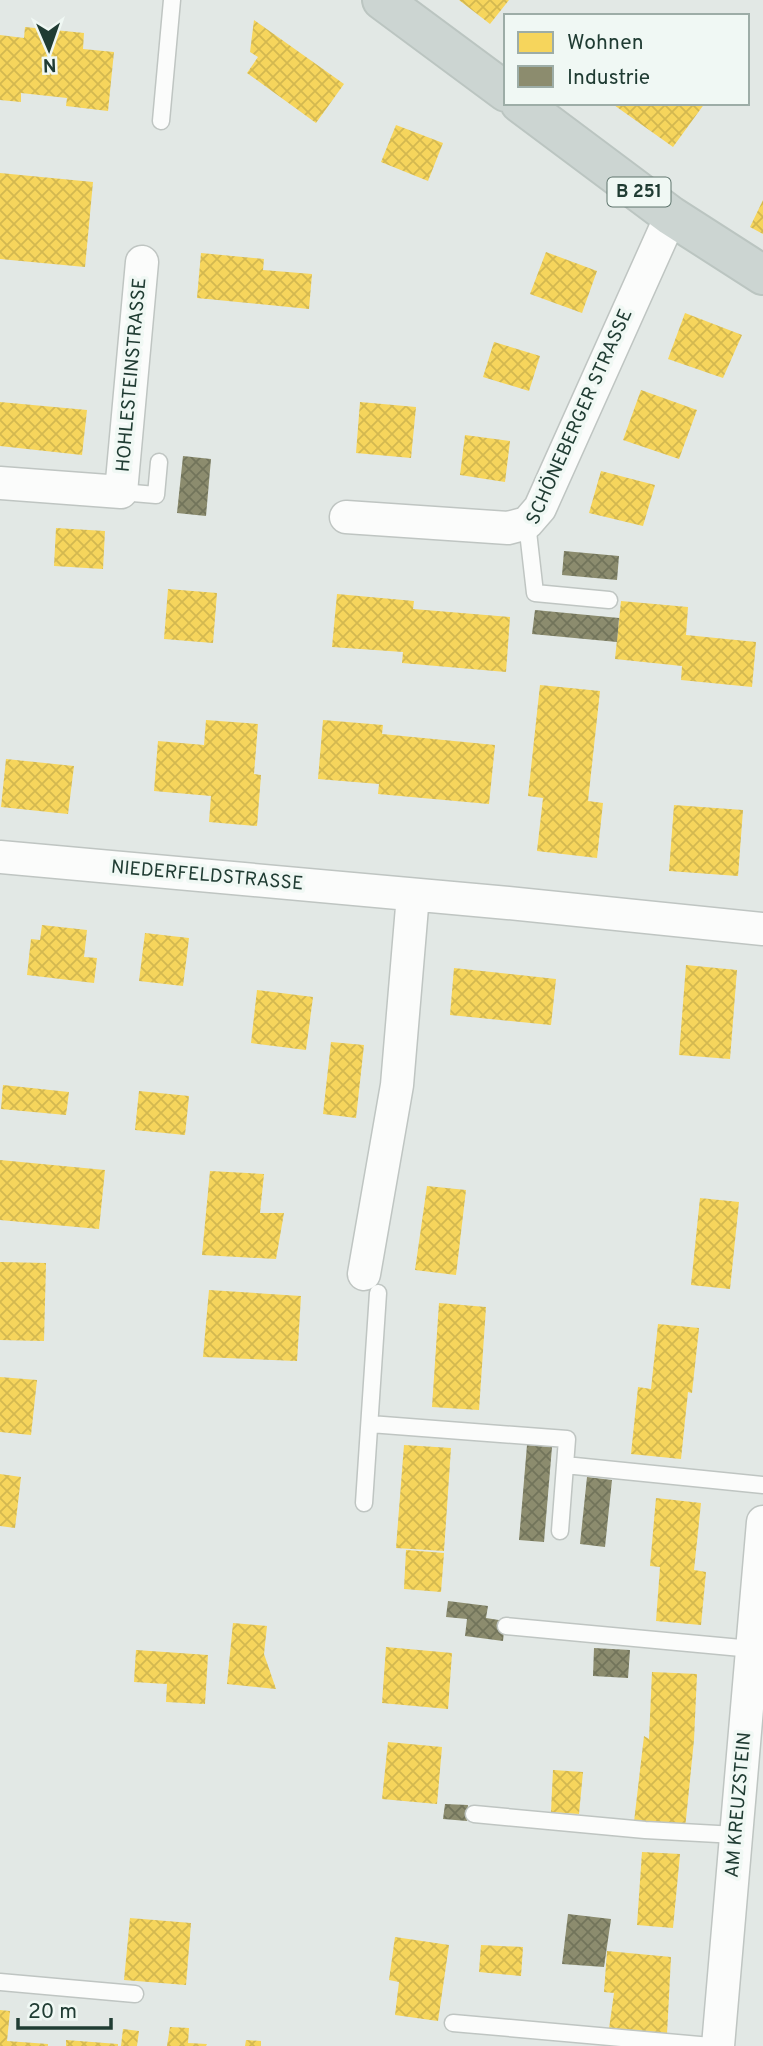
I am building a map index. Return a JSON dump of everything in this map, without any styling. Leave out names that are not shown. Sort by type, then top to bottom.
[{"type":"main road","points":[[382,0],[504,91]]},
{"type":"main road","name":"B 251","points":[[523,105],[671,216],[763,275]]},
{"type":"street","name":"SCHÖNEBERGER STRASSE","points":[[527,523],[540,508],[671,216]]},
{"type":"street","name":"HOHLESTEINSTRASSE","points":[[0,482],[121,492],[142,262]]},
{"type":"street","points":[[346,517],[508,528],[527,523]]},
{"type":"street","name":"NIEDERFELDSTRASSE","points":[[0,857],[763,929]]},
{"type":"street","points":[[371,1284],[397,1086],[413,895]]},
{"type":"street","name":"AM KREUZSTEIN","points":[[718,2046],[763,1522]]},
{"type":"lane","points":[[161,121],[172,0]]},
{"type":"lane","points":[[121,492],[156,495],[159,462]]},
{"type":"lane","name":"SCHÖNEBERGER STRASSE","points":[[527,523],[535,593],[609,600]]},
{"type":"lane","points":[[364,1503],[370,1424],[371,1284]]},
{"type":"lane","points":[[370,1424],[568,1439],[560,1531]]},
{"type":"lane","points":[[565,1465],[763,1485]]},
{"type":"lane","points":[[506,1626],[752,1648]]},
{"type":"lane","points":[[474,1814],[645,1830],[736,1835]]},
{"type":"lane","points":[[0,1982],[135,1994]]},
{"type":"lane","points":[[453,2023],[711,2046]]},
{"type":"building: Wohnen","points":[[459,0],[509,0],[490,24]]},
{"type":"building: Wohnen","points":[[254,20],[344,84],[316,123],[247,73],[258,57],[250,52]]},
{"type":"building: Wohnen","points":[[25,27],[84,33],[83,49],[114,52],[108,111],[66,106],[67,98],[21,93],[21,102],[0,100],[0,35],[24,38]]},
{"type":"building: Wohnen","points":[[614,105],[704,105],[673,147]]},
{"type":"building: Wohnen","points":[[396,125],[443,143],[428,181],[381,162]]},
{"type":"building: Wohnen","points":[[0,173],[93,182],[85,267],[0,259]]},
{"type":"building: Wohnen","points":[[763,200],[763,234],[750,227]]},
{"type":"building: Wohnen","points":[[546,252],[597,271],[582,313],[530,294]]},
{"type":"building: Wohnen","points":[[201,253],[264,259],[263,270],[312,274],[309,309],[197,298]]},
{"type":"building: Wohnen","points":[[685,313],[742,335],[723,378],[668,359]]},
{"type":"building: Wohnen","points":[[494,342],[540,356],[529,391],[483,377]]},
{"type":"building: Wohnen","points":[[641,390],[697,410],[679,459],[623,440]]},
{"type":"building: Wohnen","points":[[0,402],[87,410],[82,455],[0,446]]},
{"type":"building: Wohnen","points":[[360,402],[416,407],[411,458],[356,453]]},
{"type":"building: Wohnen","points":[[465,435],[510,441],[505,482],[460,475]]},
{"type":"building: Wohnen","points":[[601,471],[655,485],[643,526],[589,513]]},
{"type":"building: Wohnen","points":[[56,528],[105,531],[103,569],[54,566]]},
{"type":"building: Wohnen","points":[[168,589],[217,593],[213,643],[164,639]]},
{"type":"building: Wohnen","points":[[337,594],[414,601],[413,609],[510,617],[506,672],[402,663],[403,652],[332,647]]},
{"type":"building: Wohnen","points":[[621,601],[688,607],[686,635],[756,642],[752,687],[681,680],[682,666],[615,659]]},
{"type":"building: Wohnen","points":[[540,685],[600,691],[588,801],[603,803],[597,858],[537,851],[543,798],[528,796]]},
{"type":"building: Wohnen","points":[[206,720],[258,724],[254,774],[261,775],[257,826],[209,822],[211,796],[154,791],[158,741],[204,745]]},
{"type":"building: Wohnen","points":[[323,720],[383,725],[382,734],[495,745],[489,804],[378,794],[379,784],[318,779]]},
{"type":"building: Wohnen","points":[[6,759],[74,766],[68,814],[1,807]]},
{"type":"building: Wohnen","points":[[674,805],[743,810],[738,876],[669,871]]},
{"type":"building: Wohnen","points":[[42,925],[87,930],[84,957],[97,958],[94,983],[27,975],[31,939],[40,940]]},
{"type":"building: Wohnen","points":[[145,933],[189,938],[183,986],[139,981]]},
{"type":"building: Wohnen","points":[[686,965],[737,970],[730,1059],[679,1055]]},
{"type":"building: Wohnen","points":[[454,968],[556,979],[551,1025],[450,1015]]},
{"type":"building: Wohnen","points":[[257,990],[313,997],[306,1050],[251,1043]]},
{"type":"building: Wohnen","points":[[331,1042],[364,1045],[356,1118],[323,1114]]},
{"type":"building: Wohnen","points":[[3,1085],[69,1092],[66,1115],[1,1109]]},
{"type":"building: Wohnen","points":[[139,1091],[189,1096],[185,1135],[135,1130]]},
{"type":"building: Wohnen","points":[[0,1160],[105,1170],[99,1229],[0,1220]]},
{"type":"building: Wohnen","points":[[210,1171],[264,1174],[260,1213],[284,1213],[276,1259],[202,1255]]},
{"type":"building: Wohnen","points":[[427,1186],[466,1190],[456,1275],[415,1270]]},
{"type":"building: Wohnen","points":[[700,1198],[739,1202],[730,1289],[691,1285]]},
{"type":"building: Wohnen","points":[[0,1262],[46,1263],[44,1341],[0,1340]]},
{"type":"building: Wohnen","points":[[209,1290],[301,1296],[297,1361],[203,1357]]},
{"type":"building: Wohnen","points":[[439,1303],[486,1307],[479,1410],[432,1407]]},
{"type":"building: Wohnen","points":[[658,1324],[699,1328],[692,1393],[688,1392],[681,1459],[631,1454],[638,1387],[651,1389]]},
{"type":"building: Wohnen","points":[[0,1377],[37,1380],[31,1435],[0,1432]]},
{"type":"building: Wohnen","points":[[404,1445],[451,1448],[444,1551],[396,1548]]},
{"type":"building: Wohnen","points":[[0,1474],[21,1477],[15,1528],[0,1526]]},
{"type":"building: Wohnen","points":[[656,1498],[701,1503],[694,1570],[706,1572],[701,1625],[656,1621],[660,1567],[650,1566]]},
{"type":"building: Wohnen","points":[[406,1550],[444,1553],[441,1592],[404,1589]]},
{"type":"building: Wohnen","points":[[233,1623],[267,1626],[264,1654],[276,1689],[227,1684]]},
{"type":"building: Wohnen","points":[[386,1647],[452,1653],[448,1709],[382,1703]]},
{"type":"building: Wohnen","points":[[136,1650],[208,1655],[205,1704],[166,1702],[167,1684],[134,1682]]},
{"type":"building: Wohnen","points":[[652,1672],[697,1674],[694,1740],[685,1829],[634,1822],[644,1736],[649,1739]]},
{"type":"building: Wohnen","points":[[388,1742],[442,1747],[437,1804],[382,1799]]},
{"type":"building: Wohnen","points":[[553,1770],[583,1772],[579,1814],[551,1812]]},
{"type":"building: Wohnen","points":[[642,1852],[680,1854],[673,1928],[637,1925]]},
{"type":"building: Wohnen","points":[[130,1918],[191,1923],[186,1985],[124,1980]]},
{"type":"building: Wohnen","points":[[395,1937],[449,1945],[438,2021],[395,2015],[399,1982],[389,1980]]},
{"type":"building: Wohnen","points":[[481,1945],[523,1947],[521,1976],[479,1972]]},
{"type":"building: Wohnen","points":[[607,1951],[671,1957],[667,2034],[609,2029],[614,1993],[604,1992]]},
{"type":"building: Wohnen","points":[[0,2010],[10,2011],[7,2041],[48,2046],[0,2046]]},
{"type":"building: Wohnen","points":[[170,2027],[189,2028],[188,2043],[207,2044],[167,2046]]},
{"type":"building: Wohnen","points":[[123,2029],[139,2031],[137,2046],[121,2046]]},
{"type":"building: Wohnen","points":[[66,2040],[118,2044],[118,2046],[66,2046]]},
{"type":"building: Wohnen","points":[[246,2040],[261,2041],[261,2046],[245,2046]]},
{"type":"building: Industrie","points":[[183,456],[211,459],[206,516],[177,513]]},
{"type":"building: Industrie","points":[[564,551],[619,556],[617,580],[562,575]]},
{"type":"building: Industrie","points":[[535,610],[619,618],[617,642],[532,634]]},
{"type":"building: Industrie","points":[[527,1445],[552,1447],[544,1542],[519,1540]]},
{"type":"building: Industrie","points":[[587,1477],[612,1480],[605,1547],[580,1544]]},
{"type":"building: Industrie","points":[[448,1601],[488,1606],[486,1618],[505,1621],[503,1641],[465,1636],[467,1619],[446,1617]]},
{"type":"building: Industrie","points":[[594,1648],[630,1650],[628,1678],[593,1676]]},
{"type":"building: Industrie","points":[[445,1804],[468,1805],[467,1821],[443,1819]]},
{"type":"building: Industrie","points":[[568,1914],[611,1919],[604,1967],[562,1964]]}]
